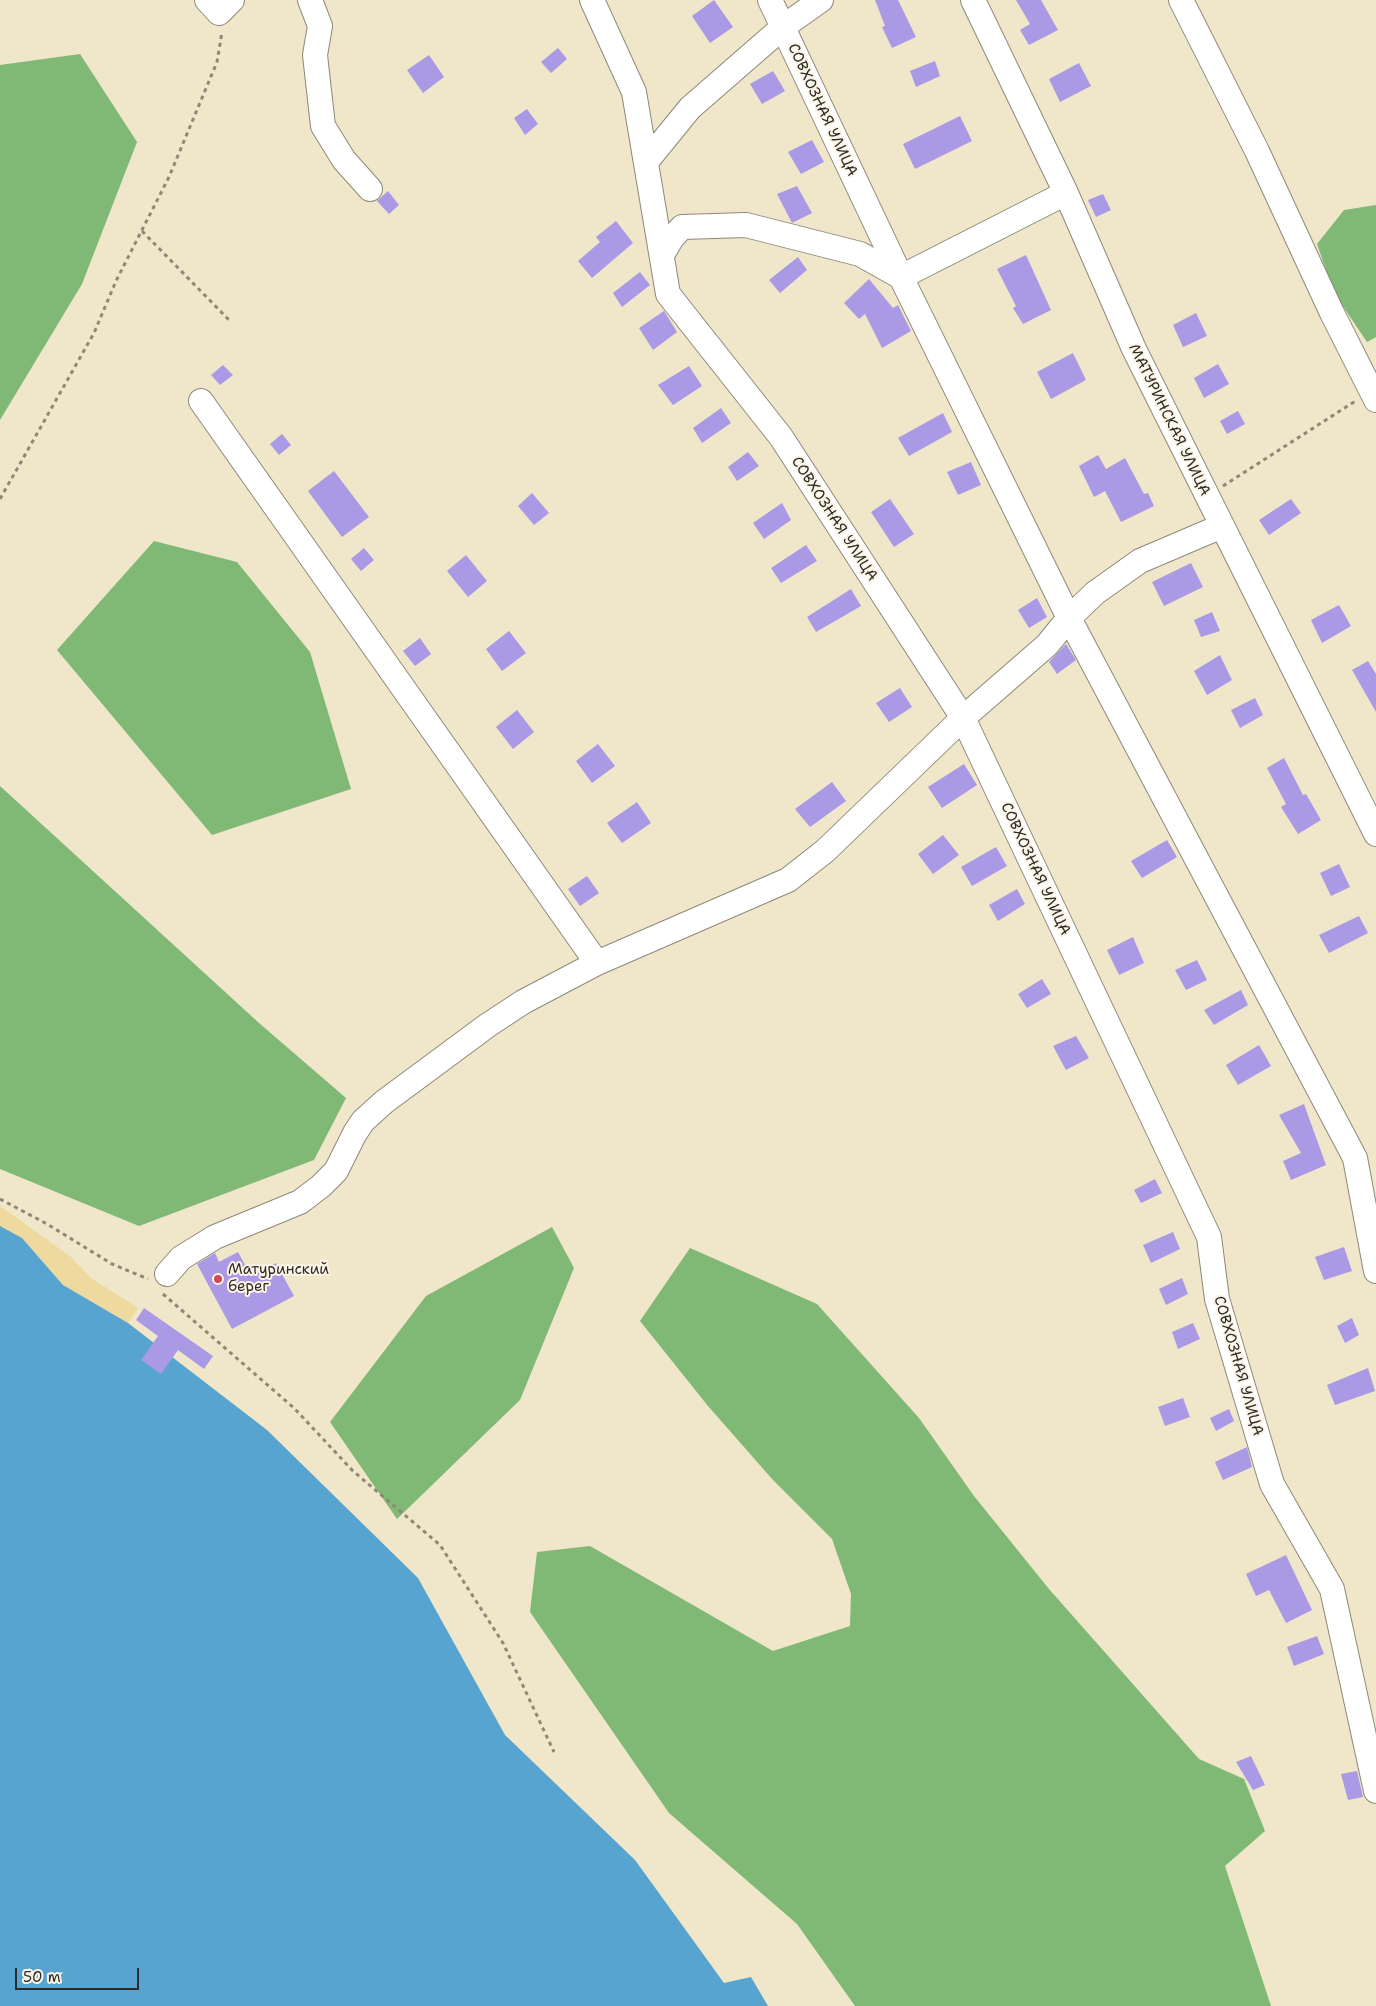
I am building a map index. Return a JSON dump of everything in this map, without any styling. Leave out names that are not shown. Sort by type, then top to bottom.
[{"type":"street","points":[[310,0],[320,26],[315,55],[323,126],[344,160],[370,188]]},
{"type":"street","name":"СОВХОЗНАЯ УЛИЦА","points":[[592,0],[634,92],[668,294],[781,437],[963,718],[1209,1237],[1217,1299],[1272,1484],[1332,1588],[1376,1791]]},
{"type":"street","name":"СОВХОЗНАЯ УЛИЦА","points":[[770,0],[901,277],[1069,618],[1355,1158],[1376,1271]]},
{"type":"street","points":[[646,162],[690,108],[783,28],[821,0]]},
{"type":"street","name":"МАТУРИНСКАЯ УЛИЦА","points":[[973,0],[1066,193],[1134,349],[1376,834]]},
{"type":"street","points":[[1181,0],[1266,169],[1332,313],[1374,395]]},
{"type":"street","points":[[662,255],[672,238],[682,228],[746,225],[860,254],[901,277],[1066,193]]},
{"type":"street","points":[[201,402],[597,963]]},
{"type":"street","points":[[160,1283],[181,1258],[215,1236],[300,1202],[321,1186],[336,1170],[359,1127],[384,1102],[495,1020],[523,1002],[597,963],[788,880],[825,851],[963,718],[1047,645],[1069,618],[1095,593],[1140,562],[1222,526]]},
{"type":"path","points":[[0,499],[63,384],[94,333],[116,281],[168,177],[217,62],[223,21],[219,4]]},
{"type":"path","points":[[142,230],[229,320]]},
{"type":"path","points":[[1207,496],[1374,395]]},
{"type":"path","points":[[0,1199],[112,1264],[160,1283],[195,1320],[294,1408],[354,1471],[440,1545],[503,1644],[554,1752]]},
{"type":"green space","points":[[80,54],[137,142],[82,284],[0,420],[0,65]]},
{"type":"green space","points":[[1376,205],[1376,337],[1367,342],[1334,293],[1317,244],[1344,210]]},
{"type":"green space","points":[[154,541],[237,562],[310,652],[351,789],[212,835],[57,650]]},
{"type":"green space","points":[[0,786],[259,1023],[346,1098],[314,1160],[139,1226],[0,1169]]},
{"type":"green space","points":[[552,1227],[574,1268],[520,1400],[397,1519],[330,1422],[426,1296]]},
{"type":"green space","points":[[690,1248],[817,1304],[919,1418],[974,1496],[1049,1589],[1199,1759],[1244,1779],[1265,1831],[1225,1866],[1271,2006],[855,2006],[797,1924],[669,1813],[530,1612],[537,1552],[590,1546],[773,1651],[850,1626],[851,1594],[832,1539],[773,1480],[708,1406],[640,1321]]},
{"type":"sand","points":[[0,1206],[71,1257],[91,1278],[138,1308],[128,1323],[63,1285],[22,1238],[0,1226]]},
{"type":"water","points":[[0,1226],[22,1238],[63,1285],[128,1323],[267,1430],[418,1578],[505,1735],[635,1860],[724,1983],[751,1977],[768,2006],[0,2006]]},
{"type":"building","points":[[714,0],[733,27],[710,43],[692,16]]},
{"type":"building","points":[[875,0],[898,0],[916,37],[892,48],[882,27],[885,26]]},
{"type":"building","points":[[1016,0],[1041,0],[1058,30],[1029,45],[1020,30],[1030,24]]},
{"type":"building","points":[[558,48],[567,59],[551,73],[541,62]]},
{"type":"building","points":[[429,55],[444,77],[423,93],[407,70]]},
{"type":"building","points":[[935,61],[940,76],[916,87],[910,71]]},
{"type":"building","points":[[1079,63],[1091,86],[1060,102],[1049,79]]},
{"type":"building","points":[[773,71],[785,91],[762,104],[750,84]]},
{"type":"building","points":[[527,109],[538,124],[525,135],[514,118]]},
{"type":"building","points":[[960,116],[972,141],[915,169],[903,144]]},
{"type":"building","points":[[812,140],[824,162],[801,174],[788,152]]},
{"type":"building","points":[[797,186],[812,213],[792,223],[777,194]]},
{"type":"building","points":[[388,191],[399,205],[389,214],[377,201]]},
{"type":"building","points":[[1103,194],[1111,210],[1096,217],[1088,200]]},
{"type":"building","points":[[616,221],[633,243],[592,278],[578,261],[600,242],[596,237]]},
{"type":"building","points":[[1026,255],[1051,310],[1023,324],[1013,308],[1016,306],[997,269]]},
{"type":"building","points":[[798,257],[807,270],[780,293],[769,280]]},
{"type":"building","points":[[640,272],[650,285],[622,307],[613,293]]},
{"type":"building","points":[[869,279],[893,308],[898,305],[911,331],[882,348],[865,314],[859,319],[844,303]]},
{"type":"building","points":[[664,311],[677,332],[653,350],[639,328]]},
{"type":"building","points":[[1196,313],[1207,336],[1183,347],[1173,325]]},
{"type":"building","points":[[1073,353],[1086,380],[1051,399],[1037,372]]},
{"type":"building","points":[[1218,364],[1229,384],[1204,398],[1194,378]]},
{"type":"building","points":[[223,365],[233,375],[220,385],[211,375]]},
{"type":"building","points":[[689,366],[702,386],[673,405],[658,385]]},
{"type":"building","points":[[721,408],[731,423],[702,443],[693,428]]},
{"type":"building","points":[[1238,411],[1245,424],[1227,434],[1220,421]]},
{"type":"building","points":[[943,413],[952,432],[909,456],[898,438]]},
{"type":"building","points":[[282,434],[291,445],[279,455],[270,444]]},
{"type":"building","points":[[748,452],[759,466],[737,481],[728,467]]},
{"type":"building","points":[[1098,455],[1106,469],[1125,458],[1144,494],[1148,493],[1154,506],[1121,522],[1105,491],[1094,497],[1079,466]]},
{"type":"building","points":[[971,462],[981,485],[958,495],[947,472]]},
{"type":"building","points":[[334,471],[369,517],[342,537],[308,491]]},
{"type":"building","points":[[532,493],[549,513],[534,525],[518,506]]},
{"type":"building","points":[[890,499],[914,534],[894,547],[871,512]]},
{"type":"building","points":[[1291,499],[1301,513],[1269,535],[1259,520]]},
{"type":"building","points":[[782,503],[791,520],[764,539],[753,523]]},
{"type":"building","points":[[806,545],[817,561],[781,583],[771,568]]},
{"type":"building","points":[[364,548],[374,560],[361,571],[351,559]]},
{"type":"building","points":[[466,555],[487,581],[468,597],[447,571]]},
{"type":"building","points":[[1191,563],[1203,587],[1164,606],[1152,582]]},
{"type":"building","points":[[851,589],[861,606],[816,632],[807,617]]},
{"type":"building","points":[[1037,598],[1047,617],[1029,628],[1018,610]]},
{"type":"building","points":[[1339,605],[1351,626],[1322,643],[1311,620]]},
{"type":"building","points":[[1212,612],[1220,631],[1201,637],[1194,620]]},
{"type":"building","points":[[509,631],[526,653],[502,671],[486,649]]},
{"type":"building","points":[[420,638],[431,654],[415,666],[403,651]]},
{"type":"building","points":[[1066,644],[1076,660],[1057,674],[1049,662]]},
{"type":"building","points":[[1220,655],[1232,680],[1207,695],[1194,671]]},
{"type":"building","points":[[1368,661],[1376,674],[1376,712],[1352,670]]},
{"type":"building","points":[[900,688],[912,707],[889,722],[876,703]]},
{"type":"building","points":[[1255,698],[1263,715],[1240,728],[1231,710]]},
{"type":"building","points":[[517,710],[534,732],[513,749],[496,727]]},
{"type":"building","points":[[598,744],[615,766],[592,783],[576,761]]},
{"type":"building","points":[[1284,758],[1303,795],[1306,794],[1321,820],[1298,834],[1281,807],[1286,804],[1267,768]]},
{"type":"building","points":[[964,764],[977,785],[942,808],[928,787]]},
{"type":"building","points":[[832,782],[846,801],[810,827],[795,809]]},
{"type":"building","points":[[637,802],[651,823],[622,843],[607,823]]},
{"type":"building","points":[[943,835],[959,855],[933,874],[918,854]]},
{"type":"building","points":[[1167,840],[1177,857],[1142,878],[1131,861]]},
{"type":"building","points":[[996,847],[1007,866],[972,886],[961,867]]},
{"type":"building","points":[[1339,864],[1350,887],[1331,896],[1320,873]]},
{"type":"building","points":[[587,876],[599,893],[580,906],[568,889]]},
{"type":"building","points":[[1017,889],[1025,904],[998,921],[989,905]]},
{"type":"building","points":[[1359,916],[1368,933],[1329,953],[1319,935]]},
{"type":"building","points":[[1133,937],[1144,963],[1119,975],[1107,950]]},
{"type":"building","points":[[1197,960],[1207,980],[1186,990],[1175,970]]},
{"type":"building","points":[[1042,979],[1051,994],[1027,1008],[1018,994]]},
{"type":"building","points":[[1241,990],[1248,1005],[1214,1025],[1204,1010]]},
{"type":"building","points":[[1076,1036],[1089,1058],[1066,1070],[1053,1046]]},
{"type":"building","points":[[1259,1045],[1271,1066],[1238,1085],[1226,1065]]},
{"type":"building","points":[[1304,1104],[1326,1165],[1291,1180],[1283,1161],[1301,1153],[1279,1115]]},
{"type":"building","points":[[1155,1179],[1162,1193],[1141,1203],[1134,1190]]},
{"type":"building","points":[[1173,1232],[1180,1249],[1151,1263],[1143,1245]]},
{"type":"building","points":[[1344,1247],[1352,1271],[1324,1280],[1315,1257]]},
{"type":"building","points":[[238,1252],[251,1276],[276,1263],[294,1296],[232,1329],[197,1264],[215,1253],[219,1262]]},
{"type":"building","points":[[1182,1278],[1188,1294],[1166,1305],[1159,1289]]},
{"type":"building","points":[[144,1308],[213,1356],[204,1369],[178,1350],[161,1374],[141,1360],[158,1336],[136,1320]]},
{"type":"building","points":[[1352,1318],[1359,1335],[1345,1343],[1337,1326]]},
{"type":"building","points":[[1193,1323],[1200,1339],[1178,1349],[1172,1332]]},
{"type":"building","points":[[1368,1368],[1375,1391],[1335,1405],[1327,1385]]},
{"type":"building","points":[[1183,1398],[1190,1417],[1165,1426],[1158,1407]]},
{"type":"building","points":[[1229,1409],[1234,1421],[1216,1431],[1210,1418]]},
{"type":"building","points":[[1247,1447],[1252,1467],[1223,1480],[1215,1462]]},
{"type":"building","points":[[1286,1555],[1312,1610],[1286,1623],[1269,1590],[1256,1596],[1246,1574]]},
{"type":"building","points":[[1317,1636],[1324,1654],[1294,1666],[1287,1647]]},
{"type":"building","points":[[1251,1756],[1265,1785],[1253,1790],[1236,1762]]},
{"type":"building","points":[[1357,1771],[1363,1797],[1348,1800],[1341,1774]]},
{"type":"place","name":"Матуринский берег","points":[[218,1279]]}]
